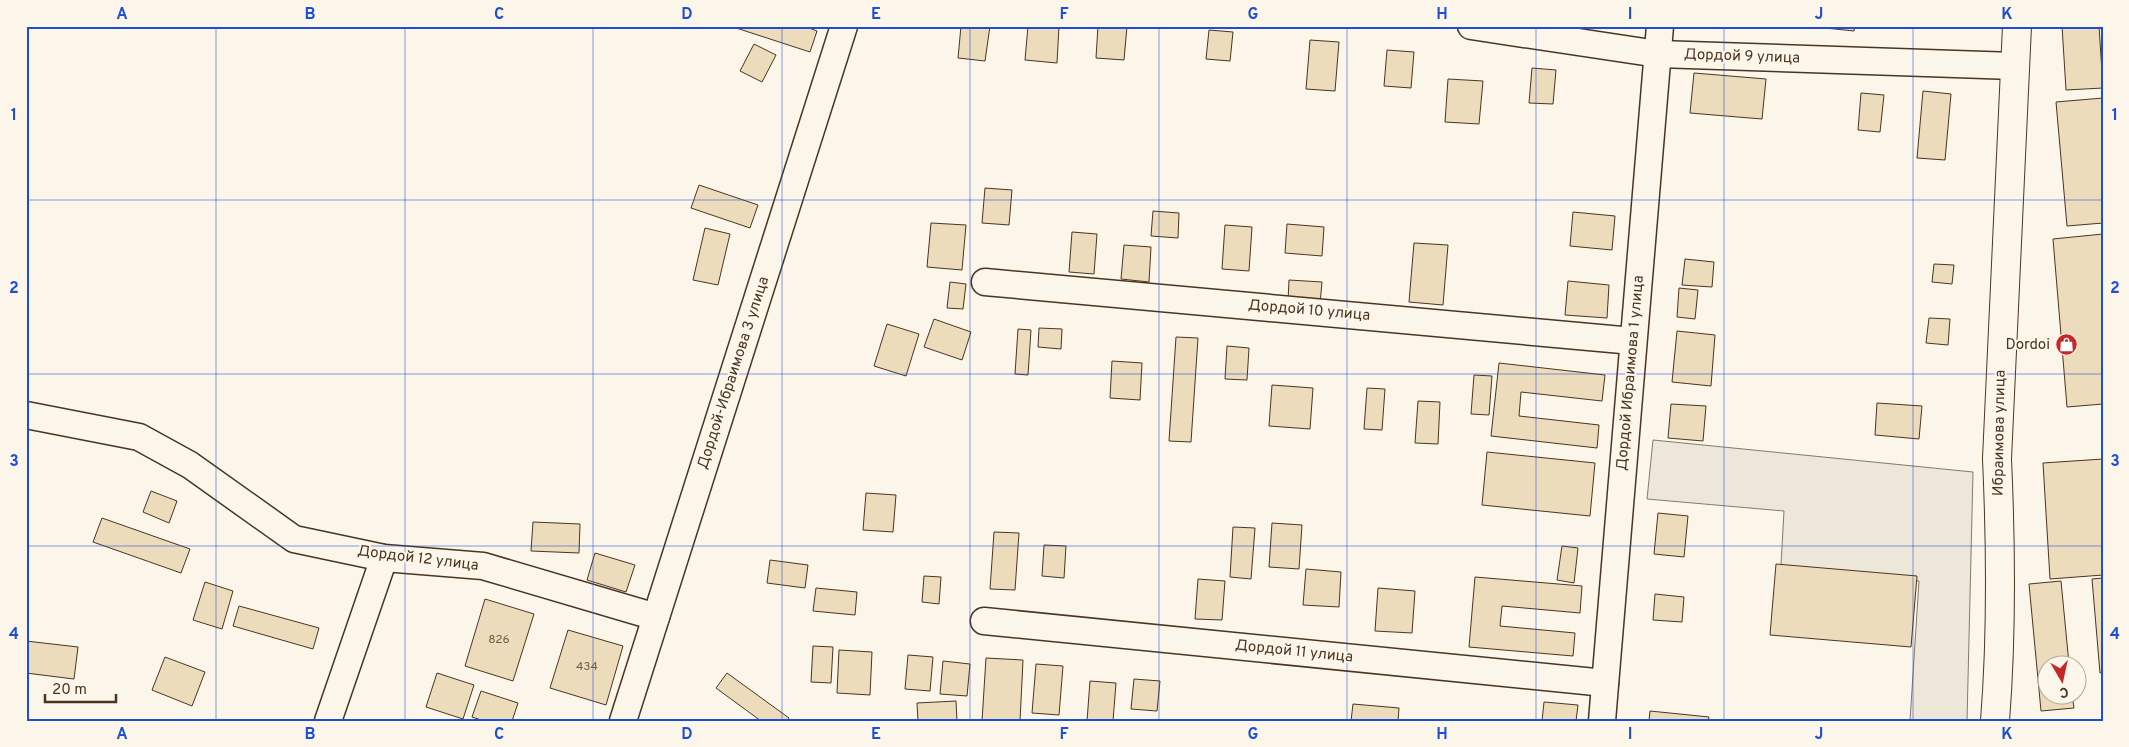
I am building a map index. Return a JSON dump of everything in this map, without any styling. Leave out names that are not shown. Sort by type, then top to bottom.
[{"type":"main road","name":"Ибраимова улица","points":[[1995,721],[2000,651],[1998,459],[2017,26]]},
{"type":"street","name":"Дордой-Ибраимова 3 улица","points":[[631,718],[656,617],[844,26]]},
{"type":"street","name":"Дордой 9 улица","points":[[1471,26],[1658,54],[2014,66]]},
{"type":"street","name":"Дордой Ибраимова 1 улица","points":[[1602,721],[1660,26]]},
{"type":"street","name":"Дордой 10 улица","points":[[985,282],[1634,341]]},
{"type":"street","name":"Дордой 12 улица","points":[[26,415],[139,437],[190,465],[294,539],[384,558],[483,566],[656,617]]},
{"type":"street","points":[[328,721],[384,558]]},
{"type":"street","name":"Дордой 11 улица","points":[[984,621],[1605,683]]},
{"type":"shaded area","points":[[1653,440],[1973,472],[1967,721],[1910,721],[1919,581],[1781,565],[1784,511],[1647,499]]},
{"type":"building","points":[[730,26],[804,26],[817,31],[810,52]]},
{"type":"building","points":[[961,26],[990,26],[985,61],[958,58]]},
{"type":"building","points":[[1028,26],[1059,26],[1057,63],[1025,60]]},
{"type":"building","points":[[1098,26],[1127,26],[1124,60],[1096,58]]},
{"type":"building","points":[[1806,26],[1855,26],[1854,31]]},
{"type":"building","points":[[2062,26],[2099,26],[2103,88],[2066,90]]},
{"type":"building","points":[[1209,30],[1233,32],[1230,61],[1206,59]]},
{"type":"building","points":[[1310,40],[1339,42],[1335,91],[1306,89]]},
{"type":"building","points":[[754,44],[776,55],[762,82],[740,71]]},
{"type":"building","points":[[1387,50],[1414,52],[1411,88],[1384,86]]},
{"type":"building","points":[[1532,68],[1556,70],[1553,104],[1529,103]]},
{"type":"building","points":[[1694,73],[1766,79],[1762,119],[1690,113]]},
{"type":"building","points":[[1448,79],[1483,81],[1479,124],[1445,122]]},
{"type":"building","points":[[1923,91],[1951,94],[1945,160],[1917,158]]},
{"type":"building","points":[[1861,93],[1884,95],[1880,132],[1858,130]]},
{"type":"building","points":[[2103,98],[2103,223],[2067,226],[2056,102]]},
{"type":"building","points":[[699,185],[758,205],[750,228],[691,208]]},
{"type":"building","points":[[985,188],[1012,190],[1009,225],[982,223]]},
{"type":"building","points":[[1153,211],[1179,213],[1178,238],[1151,236]]},
{"type":"building","points":[[1573,212],[1615,216],[1612,250],[1570,246]]},
{"type":"building","points":[[931,223],[966,225],[962,270],[927,267]]},
{"type":"building","points":[[1287,224],[1324,227],[1322,256],[1285,253]]},
{"type":"building","points":[[1225,225],[1252,227],[1249,271],[1222,269]]},
{"type":"building","points":[[705,228],[730,234],[718,285],[693,280]]},
{"type":"building","points":[[1072,232],[1097,234],[1094,274],[1069,272]]},
{"type":"building","points":[[2103,234],[2103,404],[2067,407],[2053,239]]},
{"type":"building","points":[[1414,243],[1448,245],[1443,305],[1409,302]]},
{"type":"building","points":[[1124,245],[1151,247],[1149,282],[1121,279]]},
{"type":"building","points":[[1685,259],[1714,262],[1712,287],[1682,285]]},
{"type":"building","points":[[1934,264],[1954,265],[1952,284],[1932,282]]},
{"type":"building","points":[[1289,280],[1322,282],[1320,304],[1288,301]]},
{"type":"building","points":[[1568,281],[1609,285],[1607,318],[1565,315]]},
{"type":"building","points":[[950,282],[966,284],[963,309],[947,308]]},
{"type":"building","points":[[1679,288],[1698,290],[1695,319],[1677,317]]},
{"type":"building","points":[[1929,318],[1950,319],[1948,345],[1926,343]]},
{"type":"building","points":[[934,319],[971,332],[962,360],[924,347]]},
{"type":"building","points":[[887,324],[919,334],[906,376],[874,366]]},
{"type":"building","points":[[1039,328],[1062,329],[1061,349],[1038,347]]},
{"type":"building","points":[[1018,329],[1031,330],[1028,375],[1015,374]]},
{"type":"building","points":[[1677,331],[1715,335],[1711,386],[1672,382]]},
{"type":"building","points":[[1176,337],[1198,338],[1191,442],[1169,441]]},
{"type":"building","points":[[1227,346],[1249,348],[1247,380],[1225,379]]},
{"type":"building","points":[[1112,361],[1142,363],[1140,400],[1110,398]]},
{"type":"building","points":[[1499,363],[1605,375],[1602,401],[1521,392],[1519,416],[1599,425],[1597,448],[1491,436]]},
{"type":"building","points":[[1474,375],[1492,376],[1489,415],[1471,414]]},
{"type":"building","points":[[1272,385],[1313,388],[1310,429],[1269,426]]},
{"type":"building","points":[[1367,388],[1385,389],[1382,430],[1364,429]]},
{"type":"building","points":[[1418,401],[1440,402],[1438,444],[1415,443]]},
{"type":"building","points":[[1877,403],[1922,406],[1919,439],[1875,435]]},
{"type":"building","points":[[1671,404],[1706,406],[1703,441],[1668,438]]},
{"type":"building","points":[[1487,452],[1595,463],[1590,516],[1482,505]]},
{"type":"building","points":[[2103,459],[2103,575],[2050,579],[2043,463]]},
{"type":"building","points":[[151,491],[177,501],[169,523],[143,512]]},
{"type":"building","points":[[866,493],[896,495],[893,532],[863,530]]},
{"type":"building","points":[[1658,513],[1688,516],[1684,557],[1654,554]]},
{"type":"building","points":[[102,518],[190,549],[181,573],[93,542]]},
{"type":"building","points":[[533,522],[580,524],[579,553],[531,551]]},
{"type":"building","points":[[1272,523],[1302,525],[1299,569],[1269,567]]},
{"type":"building","points":[[1233,527],[1255,528],[1251,579],[1230,577]]},
{"type":"building","points":[[994,532],[1019,533],[1015,590],[990,589]]},
{"type":"building","points":[[1044,545],[1066,546],[1064,578],[1042,576]]},
{"type":"building","points":[[1562,546],[1578,548],[1574,583],[1557,580]]},
{"type":"building","points":[[595,553],[635,565],[626,592],[587,580]]},
{"type":"building","points":[[770,560],[808,565],[805,588],[767,583]]},
{"type":"building","points":[[1776,564],[1917,576],[1911,647],[1770,635]]},
{"type":"building","points":[[1306,569],[1341,572],[1339,607],[1303,605]]},
{"type":"building","points":[[924,576],[941,577],[939,604],[922,602]]},
{"type":"building","points":[[1475,577],[1582,586],[1580,613],[1502,606],[1500,626],[1575,633],[1573,656],[1469,647]]},
{"type":"building","points":[[2103,578],[2103,672],[2100,673],[2092,579]]},
{"type":"building","points":[[1198,579],[1225,581],[1222,620],[1195,619]]},
{"type":"building","points":[[2061,581],[2068,654],[2036,654],[2036,658],[2029,584]]},
{"type":"building","points":[[205,582],[233,591],[222,629],[193,620]]},
{"type":"building","points":[[816,588],[857,592],[855,615],[813,611]]},
{"type":"building","points":[[1378,588],[1415,591],[1412,633],[1375,631]]},
{"type":"building","points":[[1655,594],[1684,597],[1682,622],[1653,620]]},
{"type":"building","points":[[485,599],[534,614],[513,681],[465,666]]},
{"type":"building","points":[[239,606],[319,628],[313,649],[233,626]]},
{"type":"building","points":[[568,630],[623,646],[606,705],[550,688]]},
{"type":"building","points":[[26,641],[78,647],[74,679],[26,673]]},
{"type":"building","points":[[813,646],[833,647],[831,683],[811,682]]},
{"type":"building","points":[[839,650],[872,652],[870,695],[837,693]]},
{"type":"building","points":[[908,655],[933,657],[930,691],[905,689]]},
{"type":"building","points":[[165,657],[205,672],[192,706],[152,690]]},
{"type":"building","points":[[986,658],[1023,660],[1020,721],[982,721]]},
{"type":"building","points":[[943,661],[970,664],[967,696],[940,694]]},
{"type":"building","points":[[1036,664],[1063,666],[1059,715],[1032,713]]},
{"type":"building","points":[[437,673],[474,685],[463,719],[426,707]]},
{"type":"building","points":[[727,673],[789,718],[787,721],[761,721],[716,688]]},
{"type":"building","points":[[1134,679],[1160,681],[1157,711],[1131,709]]},
{"type":"building","points":[[1090,681],[1116,683],[1113,721],[1087,721]]},
{"type":"building","points":[[481,691],[518,703],[512,721],[484,721],[472,717]]},
{"type":"building","points":[[956,701],[957,721],[918,721],[917,703]]},
{"type":"building","points":[[1544,702],[1578,705],[1576,721],[1542,721]]},
{"type":"building","points":[[1353,704],[1399,708],[1398,721],[1351,721]]},
{"type":"building","points":[[2040,704],[2073,704],[2074,708],[2041,711]]},
{"type":"building","points":[[1650,711],[1709,717],[1708,721],[1649,721]]},
{"type":"place","name":"Dordoi","points":[[2066,345]]}]
